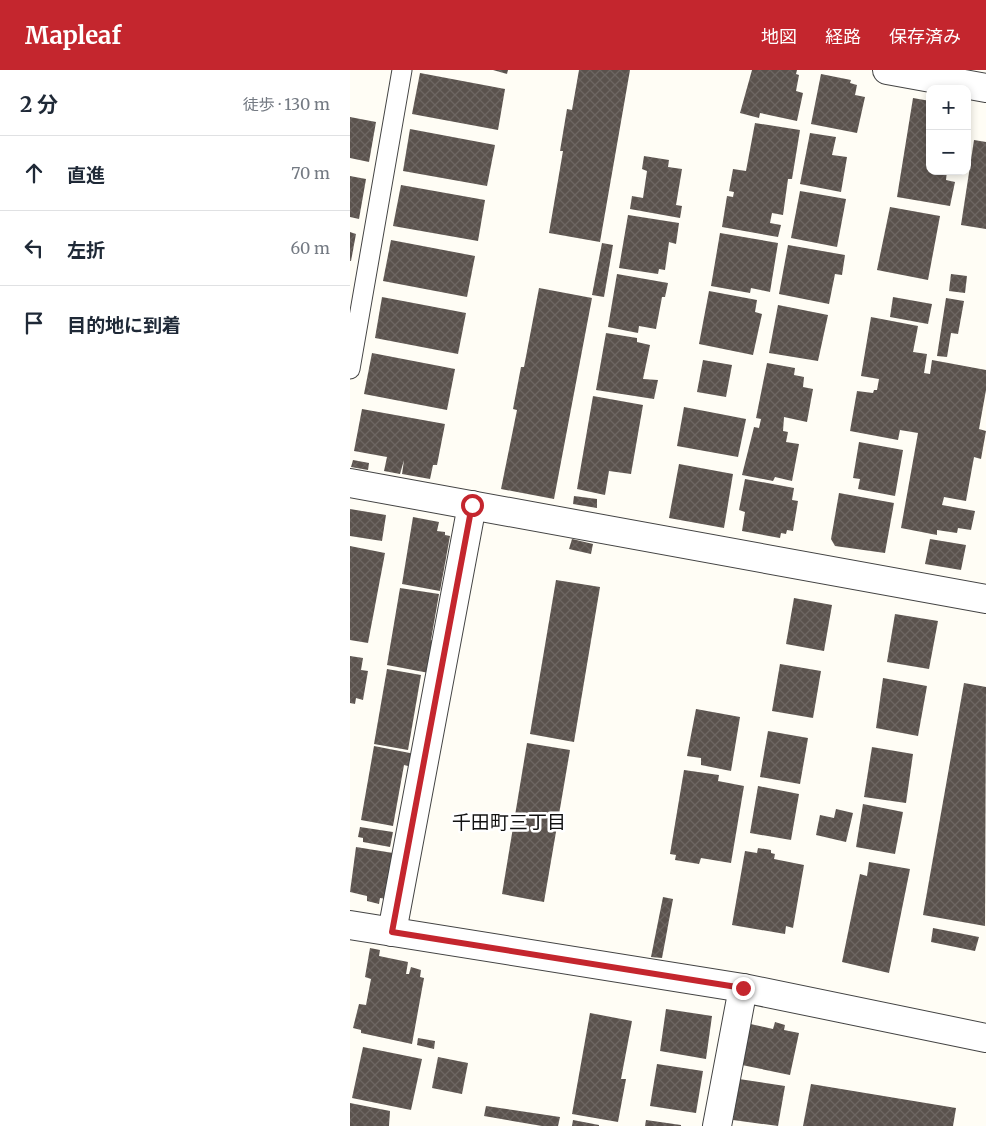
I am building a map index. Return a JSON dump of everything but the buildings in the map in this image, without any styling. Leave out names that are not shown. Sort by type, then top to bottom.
[{"type":"street","points":[[887,70],[986,88]]},
{"type":"street","points":[[350,483],[986,599]]},
{"type":"street","points":[[392,932],[472,505]]},
{"type":"street","points":[[351,931],[392,932],[743,988],[986,1038]]},
{"type":"street","points":[[717,1126],[743,988]]},
{"type":"lane","points":[[350,368],[402,70]]},
{"type":"district","name":"千田町三丁目","points":[[509,822]]},
{"type":"route","points":[[472,505],[392,932],[743,988]]}]
